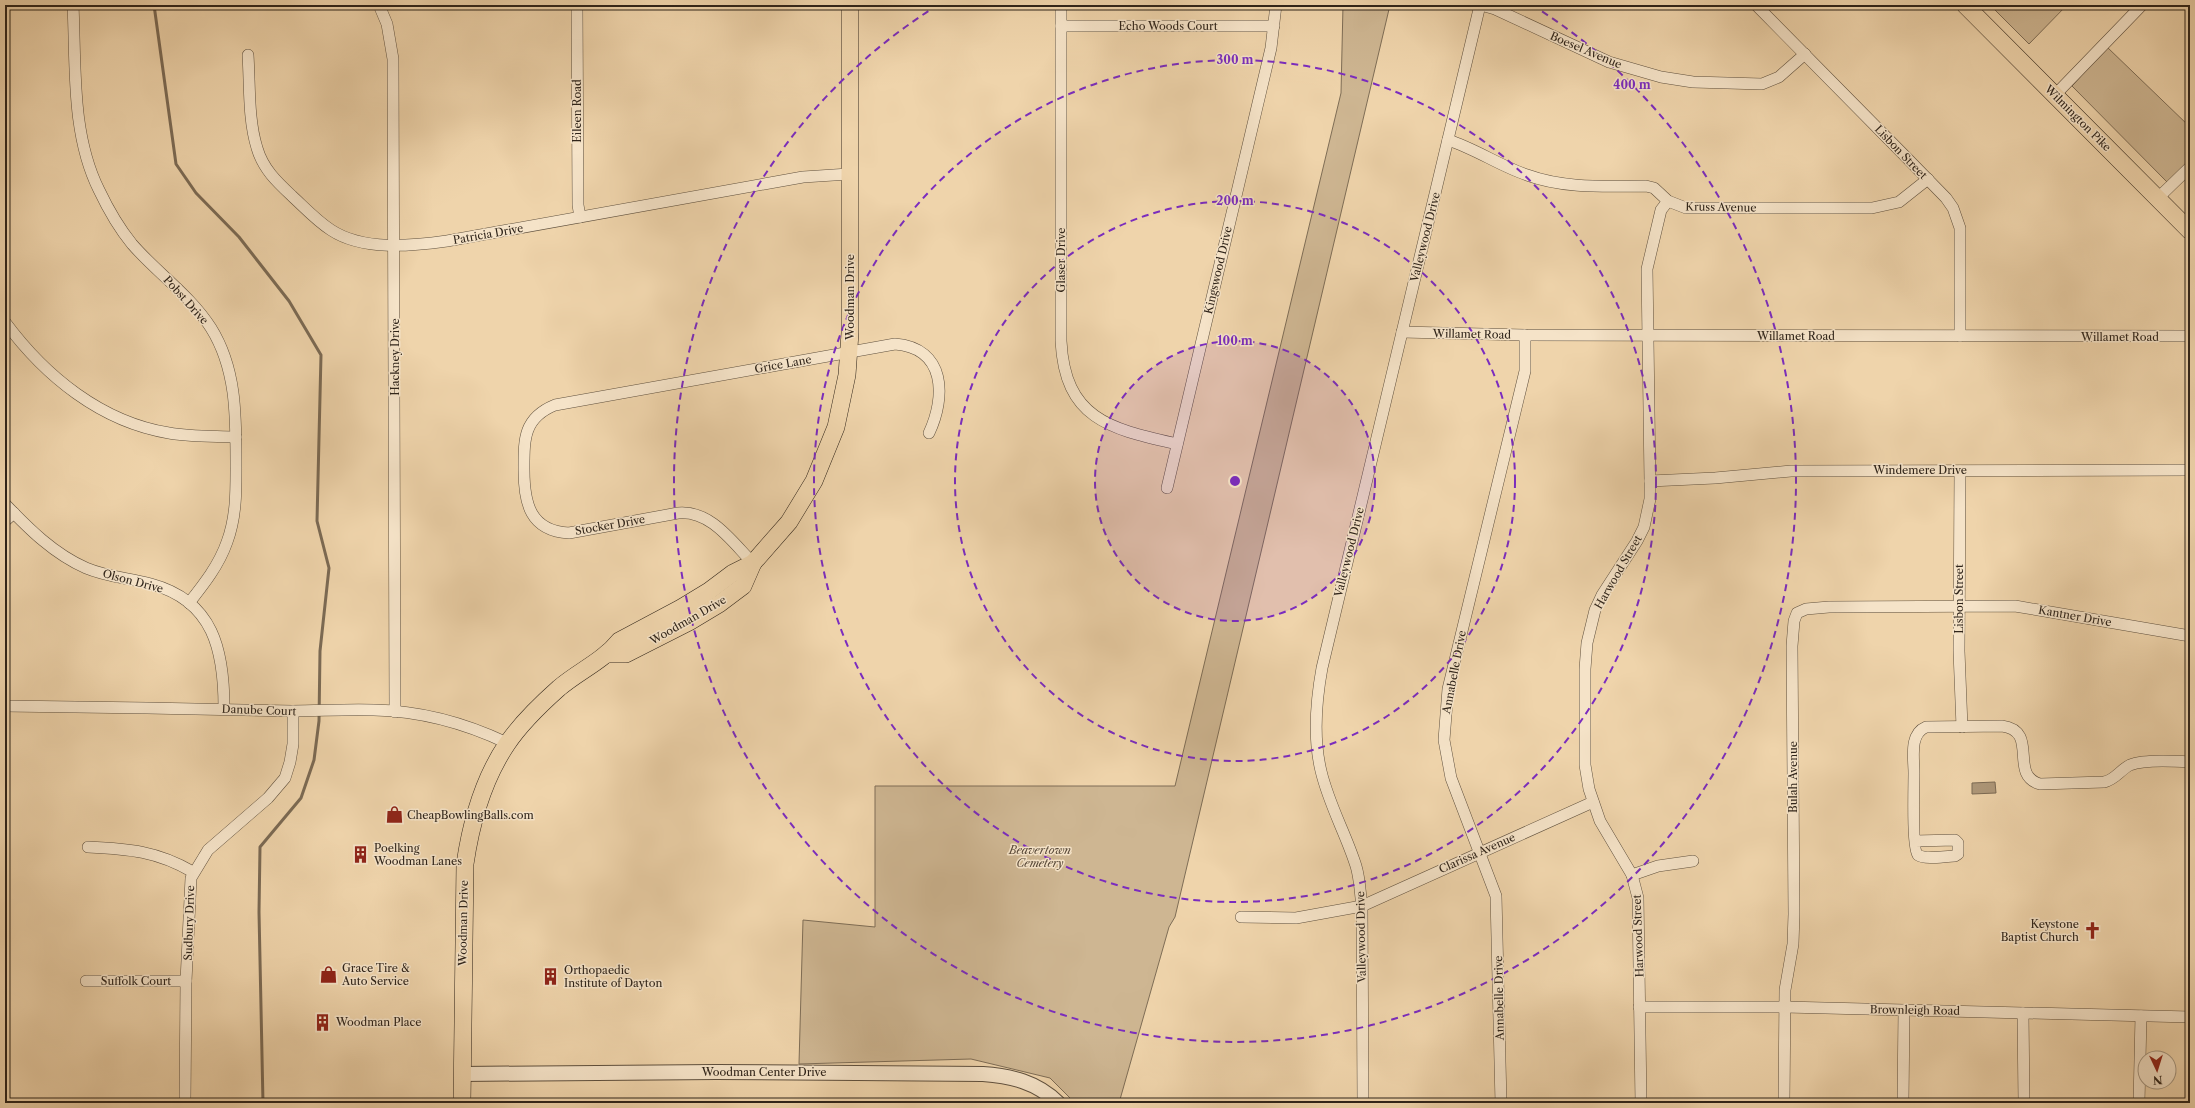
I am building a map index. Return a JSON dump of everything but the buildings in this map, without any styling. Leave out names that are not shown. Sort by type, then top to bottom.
[{"type":"main road","name":"Woodman Drive","points":[[462,1103],[465,864],[468,842],[481,800],[507,743],[531,716],[560,688],[584,669],[608,654],[626,654],[678,628],[719,604],[743,586],[753,563],[789,522],[814,481],[827,452],[842,406],[849,351],[850,5]]},
{"type":"main road","name":"Wilmington Pike","points":[[1965,5],[2190,230]]},
{"type":"street","name":"Pobst Drive","points":[[73,5],[80,123],[89,166],[98,189],[118,225],[133,244],[191,302],[211,328],[227,362],[233,388],[236,437],[236,489],[232,525],[228,541],[214,569],[189,603]]},
{"type":"street","name":"Hackney Drive","points":[[379,5],[387,24],[393,59],[396,712]]},
{"type":"street","name":"Eileen Road","points":[[577,5],[578,197],[580,218]]},
{"type":"street","name":"Glaser Drive","points":[[1061,5],[1061,341],[1065,374],[1068,384],[1081,403],[1105,423],[1126,433],[1177,444]]},
{"type":"street","name":"Kingswood Drive","points":[[1166,488],[1274,26],[1276,5]]},
{"type":"street","name":"Boesel Avenue","points":[[1481,5],[1521,21],[1609,62],[1661,76],[1693,82],[1762,84],[1779,78],[1805,54]]},
{"type":"street","name":"Valleywood Drive","points":[[1363,1103],[1362,906],[1356,865],[1335,814],[1321,771],[1317,748],[1316,704],[1322,668],[1481,5]]},
{"type":"street","name":"Lisbon Street","points":[[1756,5],[1928,179],[1953,208],[1960,228],[1960,336]]},
{"type":"street","points":[[2055,95],[2142,5]]},
{"type":"street","name":"Echo Woods Court","points":[[1061,26],[1274,26]]},
{"type":"street","name":"Patricia Drive","points":[[248,54],[254,136],[265,166],[274,178],[320,222],[338,234],[362,243],[395,244],[447,242],[803,177],[849,174]]},
{"type":"street","name":"Kruss Avenue","points":[[1448,140],[1465,146],[1526,175],[1547,181],[1594,186],[1646,186],[1654,188],[1668,201],[1686,208],[1872,208],[1899,202],[1928,179]]},
{"type":"street","points":[[2158,198],[2190,166]]},
{"type":"street","name":"Harwood Street","points":[[1641,1103],[1638,898],[1632,875],[1604,827],[1592,802],[1585,765],[1587,643],[1595,610],[1602,595],[1637,541],[1644,527],[1650,499],[1648,335],[1649,257],[1655,242],[1661,210],[1668,201]]},
{"type":"street","points":[[5,322],[30,354],[49,372],[70,389],[98,408],[122,419],[168,433],[191,436],[236,437]]},
{"type":"street","name":"Willamet Road","points":[[1402,332],[1526,335],[2190,336]]},
{"type":"street","name":"Annabelle Drive","points":[[1501,1103],[1498,912],[1496,896],[1451,778],[1446,757],[1444,722],[1448,689],[1525,371],[1526,335]]},
{"type":"street","name":"Grice Lane","points":[[556,405],[849,351],[895,344],[904,345],[920,351],[927,357],[936,372],[940,396],[935,420],[929,433]]},
{"type":"street","name":"Stocker Drive","points":[[556,405],[543,411],[533,420],[525,435],[525,500],[533,516],[542,525],[552,530],[569,533],[678,513],[695,514],[711,521],[753,563]]},
{"type":"street","name":"Windemere Drive","points":[[1650,481],[1715,478],[1791,471],[2190,470]]},
{"type":"street","name":"Lisbon Street","points":[[1960,471],[1959,606],[1962,726]]},
{"type":"street","name":"Olson Drive","points":[[5,504],[41,539],[76,563],[107,575],[161,587],[189,603],[207,624],[221,654],[224,683],[224,708]]},
{"type":"street","points":[[5,521],[14,513]]},
{"type":"street","name":"Kantner Drive","points":[[1959,606],[2015,606],[2039,609],[2190,636]]},
{"type":"street","name":"Bulah Avenue","points":[[1784,1103],[1785,990],[1793,944],[1794,914],[1792,646],[1794,621],[1798,613],[1806,609],[1829,607],[1959,606]]},
{"type":"street","name":"Danube Court","points":[[5,706],[224,708],[293,711],[396,712],[454,722],[478,729],[507,743]]},
{"type":"street","name":"Sudbury Drive","points":[[185,1103],[186,982],[189,892],[193,872],[208,850],[268,798],[285,778],[290,762],[293,744],[293,711]]},
{"type":"street","points":[[1915,841],[1914,739],[1917,733],[1926,727],[2002,726],[2014,730],[2022,741],[2025,772],[2034,782],[2040,784],[2104,782],[2114,779],[2130,765],[2138,763],[2190,762]]},
{"type":"street","name":"Clarissa Avenue","points":[[1241,917],[1296,918],[1362,906],[1592,802]]},
{"type":"street","points":[[88,847],[144,851],[159,855],[193,872]]},
{"type":"street","points":[[1632,875],[1658,866],[1693,861]]},
{"type":"street","name":"Suffolk Court","points":[[86,981],[186,982]]},
{"type":"street","name":"Brownleigh Road","points":[[1639,1007],[1785,1007],[2190,1017]]},
{"type":"street","points":[[1904,1010],[1904,1103]]},
{"type":"street","points":[[2023,1013],[2024,1103]]},
{"type":"street","points":[[2139,1103],[2140,1016]]},
{"type":"street","name":"Woodman Center Drive","points":[[462,1074],[983,1074],[1008,1076],[1020,1080],[1044,1092],[1058,1103]]},
{"type":"green space","name":"Beavertown Cemetery","points":[[1343,5],[1390,5],[1175,917],[1169,927],[1119,1103],[1075,1103],[1050,1078],[971,1059],[799,1064],[803,920],[875,927],[875,786],[1175,786],[1341,93]]},
{"type":"green space","points":[[1990,5],[2067,5],[2029,44]]},
{"type":"green space","points":[[2107,47],[2190,127],[2190,159],[2167,182],[2072,86]]},
{"type":"shaded area","points":[[1995,782],[1996,793],[1972,794],[1972,783]]},
{"type":"waterway","points":[[154,5],[176,164],[196,193],[239,237],[289,301],[321,355],[317,521],[329,568],[320,651],[319,721],[314,760],[301,798],[260,847],[259,912],[263,1103]]},
{"type":"place","name":"CheapBowlingBalls.com","points":[[394,815]]},
{"type":"place","name":"Poelking Woodman Lanes","points":[[361,854]]},
{"type":"place","name":"Keystone Baptist Church","points":[[2092,930]]},
{"type":"place","name":"Grace Tire & Auto Service","points":[[329,974]]},
{"type":"place","name":"Orthopaedic Institute of Dayton","points":[[551,976]]},
{"type":"place","name":"Woodman Place","points":[[323,1022]]}]
